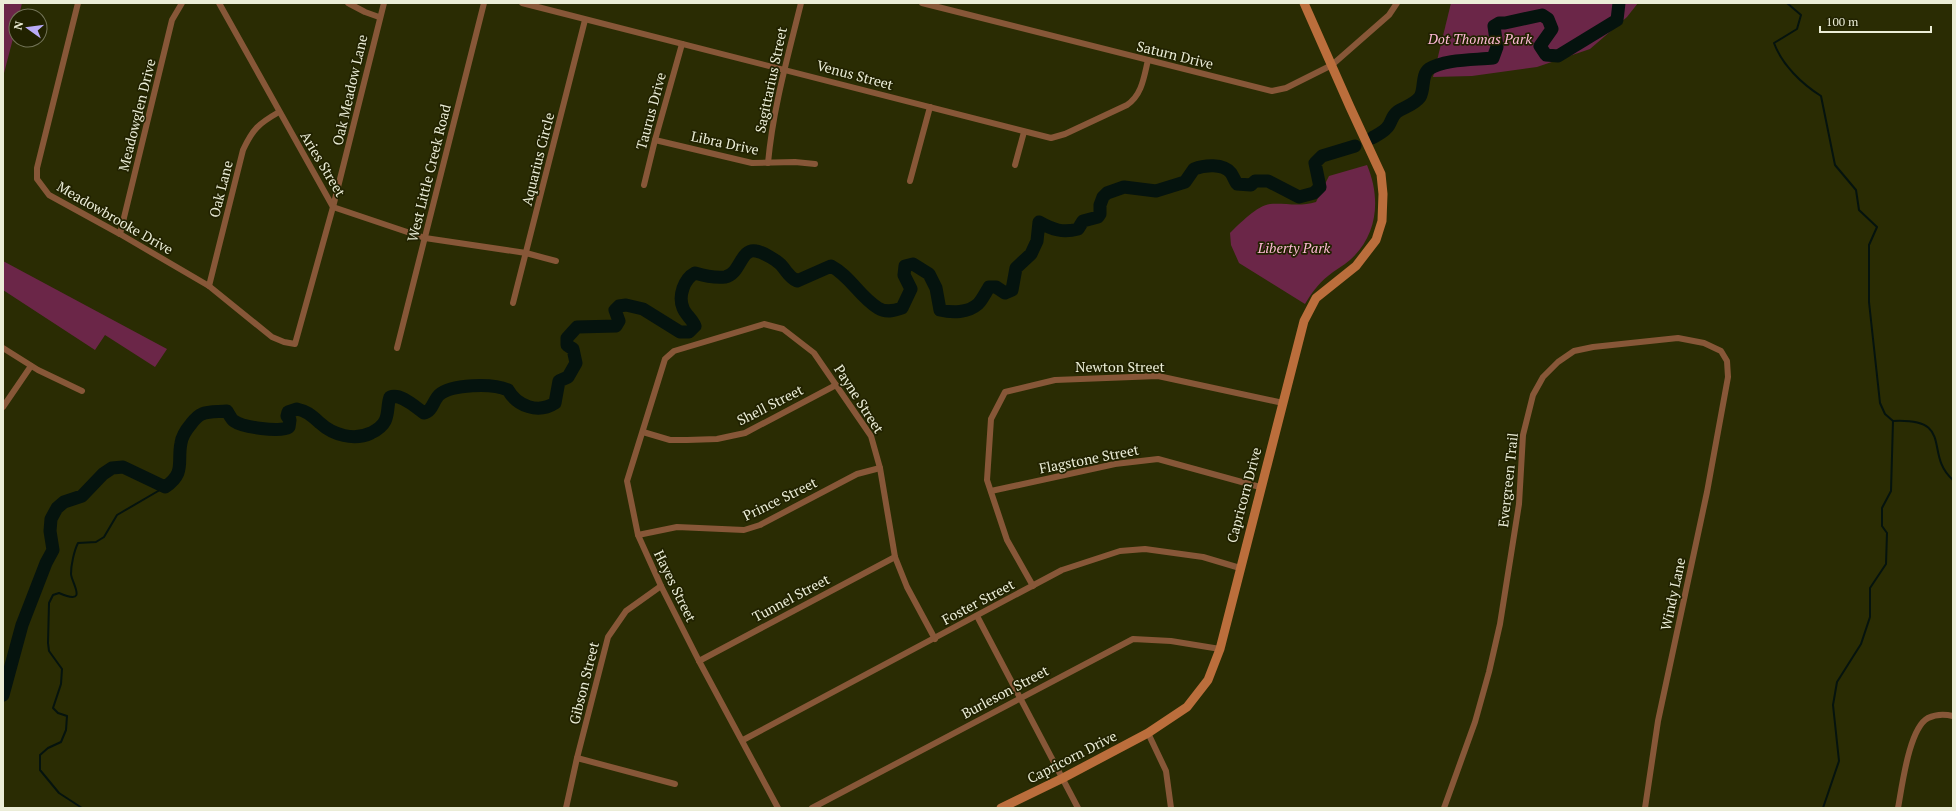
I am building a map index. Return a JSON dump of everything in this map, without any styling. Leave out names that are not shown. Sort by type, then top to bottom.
[{"type":"street","name":"Meadowbrooke Drive","points":[[78,3],[37,168],[37,179],[49,195],[120,234],[209,286],[272,337],[284,342],[295,344]]},
{"type":"street","name":"Meadowglen Drive","points":[[120,234],[172,20],[182,3]]},
{"type":"street","name":"Aries Street","points":[[219,3],[278,112],[333,207],[425,238],[526,253],[556,261]]},
{"type":"street","points":[[348,3],[358,10],[379,17]]},
{"type":"street","name":"Oak Meadow Lane","points":[[295,344],[333,207],[379,17],[384,3]]},
{"type":"street","name":"West Little Creek Road","points":[[397,348],[484,3]]},
{"type":"street","name":"Venus Street","points":[[522,3],[1051,138],[1065,134],[1135,100],[1141,88],[1148,60]]},
{"type":"street","name":"Sagittarius Street","points":[[768,163],[772,127],[784,69],[801,3]]},
{"type":"street","name":"Saturn Drive","points":[[922,3],[1272,91],[1286,88],[1332,65],[1389,15],[1397,3]]},
{"type":"street","name":"Capricorn Drive","points":[[1001,808],[1063,778],[1148,733],[1187,707],[1208,680],[1220,649],[1260,487],[1304,321],[1316,298],[1356,266],[1376,240],[1382,221],[1382,174],[1350,107],[1304,3]]},
{"type":"street","name":"Aquarius Circle","points":[[512,303],[585,20]]},
{"type":"street","name":"Taurus Drive","points":[[644,185],[682,44]]},
{"type":"street","points":[[910,181],[930,107]]},
{"type":"street","name":"Oak Lane","points":[[209,286],[243,150],[260,123],[278,112]]},
{"type":"street","points":[[1015,165],[1024,132]]},
{"type":"street","name":"Libra Drive","points":[[655,140],[752,163],[815,164]]},
{"type":"street","name":"Payne Street","points":[[665,359],[674,351],[764,324],[783,329],[814,353],[871,436],[880,468],[895,557],[907,587],[935,639]]},
{"type":"street","name":"Evergreen Trail","points":[[1444,808],[1475,722],[1489,672],[1500,624],[1519,504],[1524,435],[1533,395],[1543,377],[1558,362],[1574,351],[1592,346],[1678,338],[1704,343],[1721,351],[1725,355],[1729,368],[1726,386]]},
{"type":"street","points":[[3,348],[31,366],[82,391]]},
{"type":"street","name":"Hayes Street","points":[[665,359],[627,481],[638,535],[661,586],[699,661],[743,740],[778,808]]},
{"type":"street","points":[[3,407],[31,366]]},
{"type":"street","name":"Newton Street","points":[[991,491],[987,480],[991,419],[1005,392],[1055,380],[1158,376],[1283,403]]},
{"type":"street","name":"Shell Street","points":[[642,432],[670,440],[717,439],[745,433],[836,385]]},
{"type":"street","name":"Windy Lane","points":[[1645,808],[1658,721],[1708,486],[1726,386]]},
{"type":"street","name":"Flagstone Street","points":[[991,491],[1115,464],[1158,459],[1260,487]]},
{"type":"street","name":"Prince Street","points":[[638,535],[677,527],[744,530],[760,525],[857,474],[880,468]]},
{"type":"street","points":[[991,491],[1007,540],[1033,586]]},
{"type":"street","name":"Foster Street","points":[[743,740],[1062,570],[1120,551],[1145,549],[1204,557],[1240,568]]},
{"type":"street","name":"Tunnel Street","points":[[699,661],[895,557]]},
{"type":"street","name":"Gibson Street","points":[[566,808],[577,758],[608,637],[626,611],[661,586]]},
{"type":"street","points":[[977,616],[1021,697],[1078,808]]},
{"type":"street","name":"Burleson Street","points":[[812,808],[1133,639],[1171,641],[1220,649]]},
{"type":"street","points":[[1898,808],[1906,761],[1919,726],[1929,718],[1943,714],[1953,716]]},
{"type":"street","points":[[1148,733],[1166,771],[1171,808]]},
{"type":"street","points":[[577,758],[675,784]]},
{"type":"green space","points":[[3,3],[22,3],[21,8],[8,8],[8,48],[11,48],[3,77]]},
{"type":"green space","name":"Dot Thomas Park","points":[[1451,3],[1638,3],[1627,17],[1590,49],[1537,67],[1472,76],[1433,77]]},
{"type":"green space","name":"Liberty Park","points":[[1367,165],[1374,190],[1375,203],[1371,228],[1359,250],[1350,260],[1321,282],[1305,304],[1239,263],[1231,245],[1230,233],[1249,216],[1265,205],[1299,205],[1316,202],[1329,176]]},
{"type":"green space","points":[[3,261],[167,349],[155,367],[105,335],[95,350],[3,290]]},
{"type":"waterway","points":[[1372,138],[1386,129],[1397,112],[1418,100],[1421,94],[1425,75],[1429,69],[1443,63],[1460,60],[1493,58],[1497,47],[1494,26],[1499,23],[1542,15],[1548,19],[1552,29],[1540,46],[1546,55],[1558,56],[1617,20],[1619,3]]},
{"type":"waterway","points":[[1787,3],[1801,15],[1797,29],[1774,43],[1782,59],[1793,73],[1821,96],[1835,165],[1856,190],[1859,210],[1877,227],[1869,245],[1869,302],[1880,403],[1885,414],[1893,421],[1912,422],[1925,425],[1932,431],[1944,470],[1953,480]]},
{"type":"waterway","points":[[3,695],[22,625],[46,563],[53,550],[50,531],[51,519],[57,508],[64,502],[82,496],[103,474],[112,468],[123,467],[165,487],[172,482],[178,472],[183,435],[194,420],[202,414],[227,411],[231,418],[238,423],[262,428],[285,429],[289,427],[290,420],[287,416],[288,412],[297,409],[309,414],[331,431],[351,437],[371,433],[382,425],[388,412],[390,397],[394,396],[408,401],[424,413],[429,411],[437,397],[445,391],[462,387],[493,386],[508,390],[512,396],[528,407],[542,408],[555,403],[559,381],[568,377],[576,363],[573,349],[567,345],[567,338],[577,327],[616,326],[619,321],[615,310],[619,306],[626,305],[643,309],[680,332],[689,332],[695,326],[684,310],[681,298],[683,288],[688,279],[695,273],[718,277],[730,275],[743,257],[751,251],[759,252],[774,259],[790,276],[797,281],[831,266],[844,275],[878,308],[887,311],[902,308],[911,289],[904,275],[905,266],[913,264],[929,274],[936,288],[940,310],[950,312],[965,311],[978,304],[989,287],[996,287],[1005,293],[1012,290],[1016,268],[1031,254],[1037,241],[1039,222],[1058,230],[1068,231],[1078,229],[1083,221],[1098,217],[1100,214],[1100,205],[1103,197],[1107,193],[1124,187],[1156,191],[1185,182],[1194,169],[1218,166],[1228,170],[1237,184],[1251,185],[1255,181],[1268,181],[1299,197],[1314,193],[1320,187],[1315,163],[1322,156],[1355,146]]},
{"type":"waterway","points":[[1823,808],[1839,761],[1833,705],[1837,682],[1861,644],[1870,617],[1870,588],[1886,564],[1887,533],[1882,526],[1882,508],[1891,491],[1893,421]]},
{"type":"waterway","points":[[82,808],[59,793],[40,770],[40,755],[48,748],[61,742],[66,730],[67,716],[58,713],[53,708],[61,684],[62,669],[49,651],[49,603],[53,595],[59,593],[74,597],[76,595],[77,592],[71,574],[73,558],[78,543],[96,542],[104,537],[117,515],[165,487]]}]
